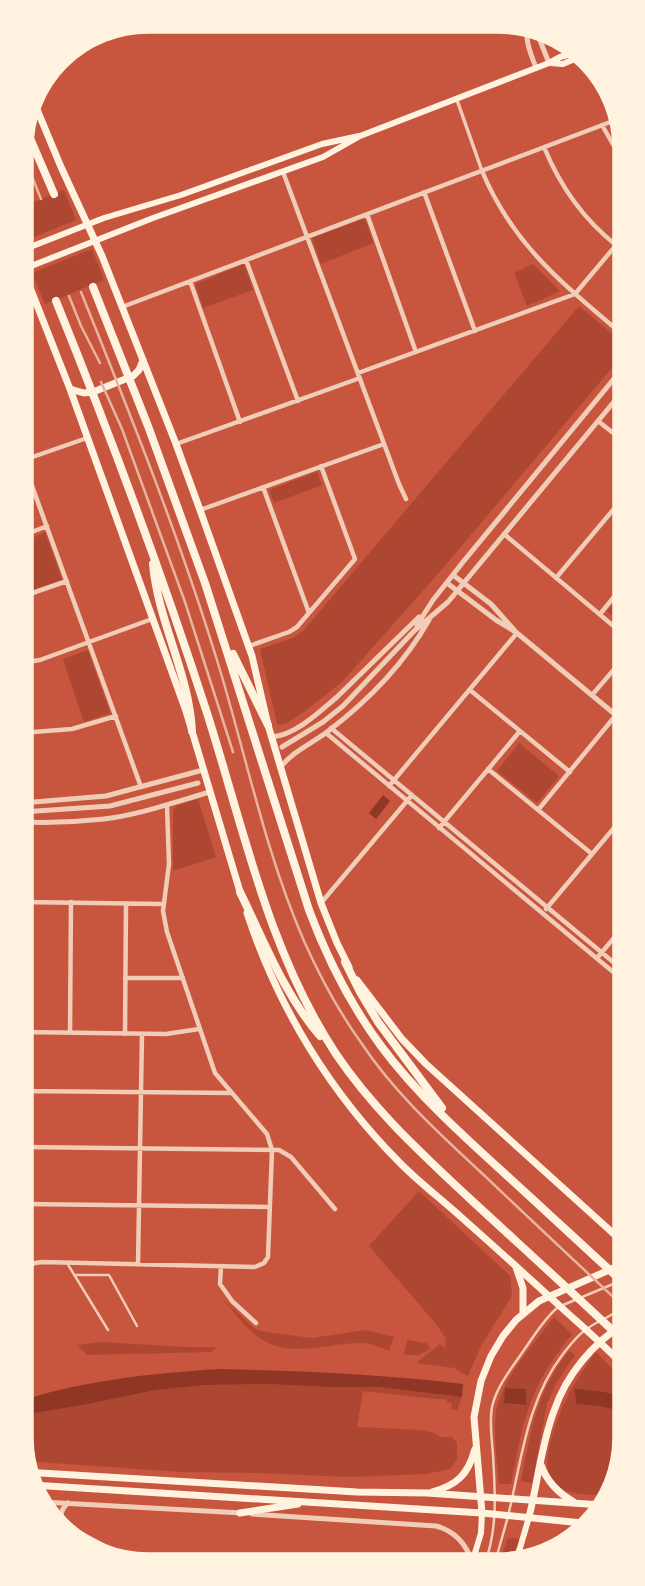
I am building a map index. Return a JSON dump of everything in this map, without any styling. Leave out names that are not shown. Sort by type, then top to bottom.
[{"type":"highway","points":[[32,144],[54,194]]},
{"type":"highway","points":[[93,287],[173,492],[222,632],[298,877],[331,962],[355,1007],[382,1047],[416,1088],[468,1140],[613,1271]]},
{"type":"highway","points":[[56,301],[151,547],[208,716],[277,937],[303,998],[334,1051]]},
{"type":"highway","points":[[151,547],[158,594],[188,696],[192,731]]},
{"type":"highway","points":[[222,632],[268,724]]},
{"type":"highway","points":[[240,892],[277,970],[298,1006],[376,1106],[402,1134],[613,1331]]},
{"type":"highway","points":[[345,962],[378,1022],[468,1140]]},
{"type":"main road","points":[[32,263],[323,157],[360,136],[567,55]]},
{"type":"main road","points":[[549,63],[563,64],[573,60]]},
{"type":"main road","points":[[36,114],[95,240],[176,444],[249,646],[280,768],[321,903],[345,962],[384,1017],[426,1064],[613,1233]]},
{"type":"main road","points":[[32,246],[132,208],[181,195],[322,144],[360,136]]},
{"type":"main road","points":[[32,294],[70,389],[192,731],[240,892],[265,962],[287,1008],[309,1047],[344,1098],[402,1165],[613,1355]]},
{"type":"main road","points":[[70,389],[82,393],[93,392],[137,373],[143,360]]},
{"type":"main road","points":[[514,1264],[523,1288],[523,1314]]},
{"type":"main road","points":[[475,1554],[482,1513],[475,1410],[485,1368],[503,1336],[523,1314],[549,1296],[613,1268]]},
{"type":"main road","points":[[518,1553],[530,1517],[550,1422],[562,1392],[582,1362],[613,1332]]},
{"type":"main road","points":[[427,1493],[444,1488],[464,1475],[471,1462],[476,1441]]},
{"type":"main road","points":[[540,1464],[555,1490],[578,1504]]},
{"type":"main road","points":[[37,1473],[357,1492],[427,1493],[593,1505]]},
{"type":"main road","points":[[41,1486],[482,1513],[578,1522]]},
{"type":"main road","points":[[240,1513],[312,1502]]},
{"type":"street","points":[[526,36],[536,68]]},
{"type":"street","points":[[540,40],[549,63]]},
{"type":"street","points":[[456,98],[482,171],[499,207],[523,242],[550,272],[614,327]]},
{"type":"street","points":[[122,307],[611,122]]},
{"type":"street","points":[[603,125],[614,145]]},
{"type":"street","points":[[544,147],[558,177],[576,205],[614,243]]},
{"type":"street","points":[[283,172],[406,499]]},
{"type":"street","points":[[424,192],[475,331]]},
{"type":"street","points":[[367,214],[416,352]]},
{"type":"street","points":[[176,444],[298,401],[416,352],[575,295],[614,248]]},
{"type":"street","points":[[246,260],[298,401]]},
{"type":"street","points":[[190,281],[240,422]]},
{"type":"street","points":[[282,747],[343,706],[414,631],[453,575],[614,379]]},
{"type":"street","points":[[272,737],[280,737],[291,731],[337,697],[403,631],[448,602],[614,402]]},
{"type":"street","points":[[598,421],[614,433]]},
{"type":"street","points":[[32,457],[87,438]]},
{"type":"street","points":[[200,510],[384,443]]},
{"type":"street","points":[[249,646],[292,631],[355,559],[321,466]]},
{"type":"street","points":[[32,487],[141,787]]},
{"type":"street","points":[[263,487],[309,613]]},
{"type":"street","points":[[525,487],[536,496]]},
{"type":"street","points":[[556,578],[614,509]]},
{"type":"street","points":[[32,533],[47,526]]},
{"type":"street","points":[[504,534],[614,626]]},
{"type":"street","points":[[453,575],[497,610],[517,633]]},
{"type":"street","points":[[32,593],[67,581]]},
{"type":"street","points":[[447,583],[517,633],[614,713]]},
{"type":"street","points":[[600,614],[614,597]]},
{"type":"street","points":[[280,768],[288,758],[326,733],[373,693],[418,639],[427,615]]},
{"type":"street","points":[[32,661],[152,619]]},
{"type":"street","points":[[389,786],[517,633]]},
{"type":"street","points":[[592,695],[614,670]]},
{"type":"street","points":[[470,690],[569,772]]},
{"type":"street","points":[[32,732],[72,729],[116,716]]},
{"type":"street","points":[[538,810],[614,718]]},
{"type":"street","points":[[331,728],[613,963]]},
{"type":"street","points":[[439,828],[520,731]]},
{"type":"street","points":[[326,733],[613,972]]},
{"type":"street","points":[[488,769],[592,854]]},
{"type":"street","points":[[32,802],[106,796],[203,770]]},
{"type":"street","points":[[32,811],[110,806],[198,783]]},
{"type":"street","points":[[32,822],[105,819],[210,792]]},
{"type":"street","points":[[321,903],[411,795]]},
{"type":"street","points":[[32,1264],[255,1266],[264,1263],[268,1254],[272,1150],[267,1135],[215,1073],[164,923],[163,904],[169,872],[166,804]]},
{"type":"street","points":[[543,914],[613,828]]},
{"type":"street","points":[[32,902],[163,904]]},
{"type":"street","points":[[70,1033],[71,902]]},
{"type":"street","points":[[125,1034],[126,903]]},
{"type":"street","points":[[597,958],[613,938]]},
{"type":"street","points":[[125,978],[183,978]]},
{"type":"street","points":[[32,1032],[174,1034],[200,1029]]},
{"type":"street","points":[[138,1264],[142,1034]]},
{"type":"street","points":[[32,1091],[231,1093]]},
{"type":"street","points":[[32,1147],[279,1150],[287,1153],[335,1209]]},
{"type":"street","points":[[32,1204],[269,1207]]},
{"type":"street","points":[[221,1266],[220,1284],[232,1301],[256,1323]]},
{"type":"street","points":[[51,1502],[436,1526],[459,1538],[469,1554]]},
{"type":"street","points":[[61,1516],[68,1503]]},
{"type":"lane","points":[[67,1263],[108,1330]]},
{"type":"lane","points":[[74,1275],[109,1275],[137,1326]]},
{"type":"lane","points":[[488,1554],[495,1498],[491,1422],[494,1399],[535,1334],[554,1310],[613,1286]]},
{"type":"lane","points":[[497,1554],[528,1427],[542,1387],[575,1338],[585,1329],[613,1314]]},
{"type":"shaded area","points":[[64,190],[76,220],[32,238],[32,202]]},
{"type":"shaded area","points":[[363,219],[373,243],[321,264],[312,238]]},
{"type":"shaded area","points":[[92,249],[104,280],[45,304],[32,273]]},
{"type":"shaded area","points":[[244,264],[253,290],[203,308],[195,284]]},
{"type":"shaded area","points":[[533,264],[560,291],[527,306],[514,273]]},
{"type":"shaded area","points":[[579,306],[614,335],[614,366],[443,568],[343,681],[287,723],[277,724],[260,649],[293,638],[304,630]]},
{"type":"shaded area","points":[[317,472],[322,485],[274,503],[269,490]]},
{"type":"shaded area","points":[[45,532],[62,580],[32,591],[32,544],[33,538]]},
{"type":"shaded area","points":[[614,604],[614,616],[607,611]]},
{"type":"shaded area","points":[[88,650],[110,713],[84,722],[63,659]]},
{"type":"shaded area","points":[[519,743],[559,776],[537,803],[497,771]]},
{"type":"shaded area","points":[[383,795],[390,801],[376,819],[369,813]]},
{"type":"shaded area","points":[[198,799],[216,857],[173,871],[173,810],[176,806]]},
{"type":"shaded area","points":[[419,1191],[510,1276],[512,1296],[482,1344],[468,1376],[454,1368],[416,1363],[440,1344],[445,1348],[446,1339],[369,1246]]},
{"type":"shaded area","points":[[223,1299],[260,1331],[312,1338],[366,1330],[394,1337],[389,1351],[363,1343],[285,1348],[261,1339],[240,1320]]},
{"type":"shaded area","points":[[554,1317],[572,1334],[546,1370],[534,1394],[523,1427],[511,1484],[499,1484],[495,1430],[499,1399],[520,1362]]},
{"type":"shaded area","points":[[407,1340],[426,1343],[431,1349],[419,1355],[404,1355]]},
{"type":"shaded area","points":[[100,1342],[218,1347],[211,1352],[87,1355],[78,1345]]},
{"type":"shaded area","points":[[569,1351],[575,1355],[557,1382],[547,1404],[532,1483],[521,1481],[536,1413],[549,1382]]},
{"type":"shaded area","points":[[596,1352],[613,1370],[613,1394],[605,1392],[576,1404],[613,1409],[610,1468],[598,1495],[562,1489],[553,1481],[548,1470],[551,1440],[575,1383]]},
{"type":"shaded area","points":[[220,1369],[342,1374],[463,1384],[462,1397],[379,1387],[205,1385],[156,1390],[32,1414],[32,1397],[96,1382]]},
{"type":"shaded area","points":[[205,1385],[379,1387],[462,1397],[457,1410],[451,1409],[452,1403],[448,1403],[446,1399],[363,1391],[357,1427],[420,1430],[441,1437],[452,1437],[457,1443],[457,1459],[450,1469],[426,1474],[350,1477],[181,1472],[34,1462],[32,1414],[156,1390]]},
{"type":"shaded area","points":[[505,1388],[526,1389],[526,1405],[504,1403]]},
{"type":"shaded area","points":[[575,1389],[613,1394],[613,1409],[576,1404]]},
{"type":"shaded area","points":[[508,1538],[520,1539],[513,1554],[502,1554]]},
{"type":"railway","points":[[32,176],[41,199]]},
{"type":"railway","points":[[81,292],[137,432],[189,574],[220,670],[279,875],[304,941],[323,981],[375,1063],[405,1098],[453,1147],[613,1297]]},
{"type":"railway","points":[[69,296],[100,363]]},
{"type":"railway","points":[[101,382],[122,429],[185,602],[233,752]]}]
